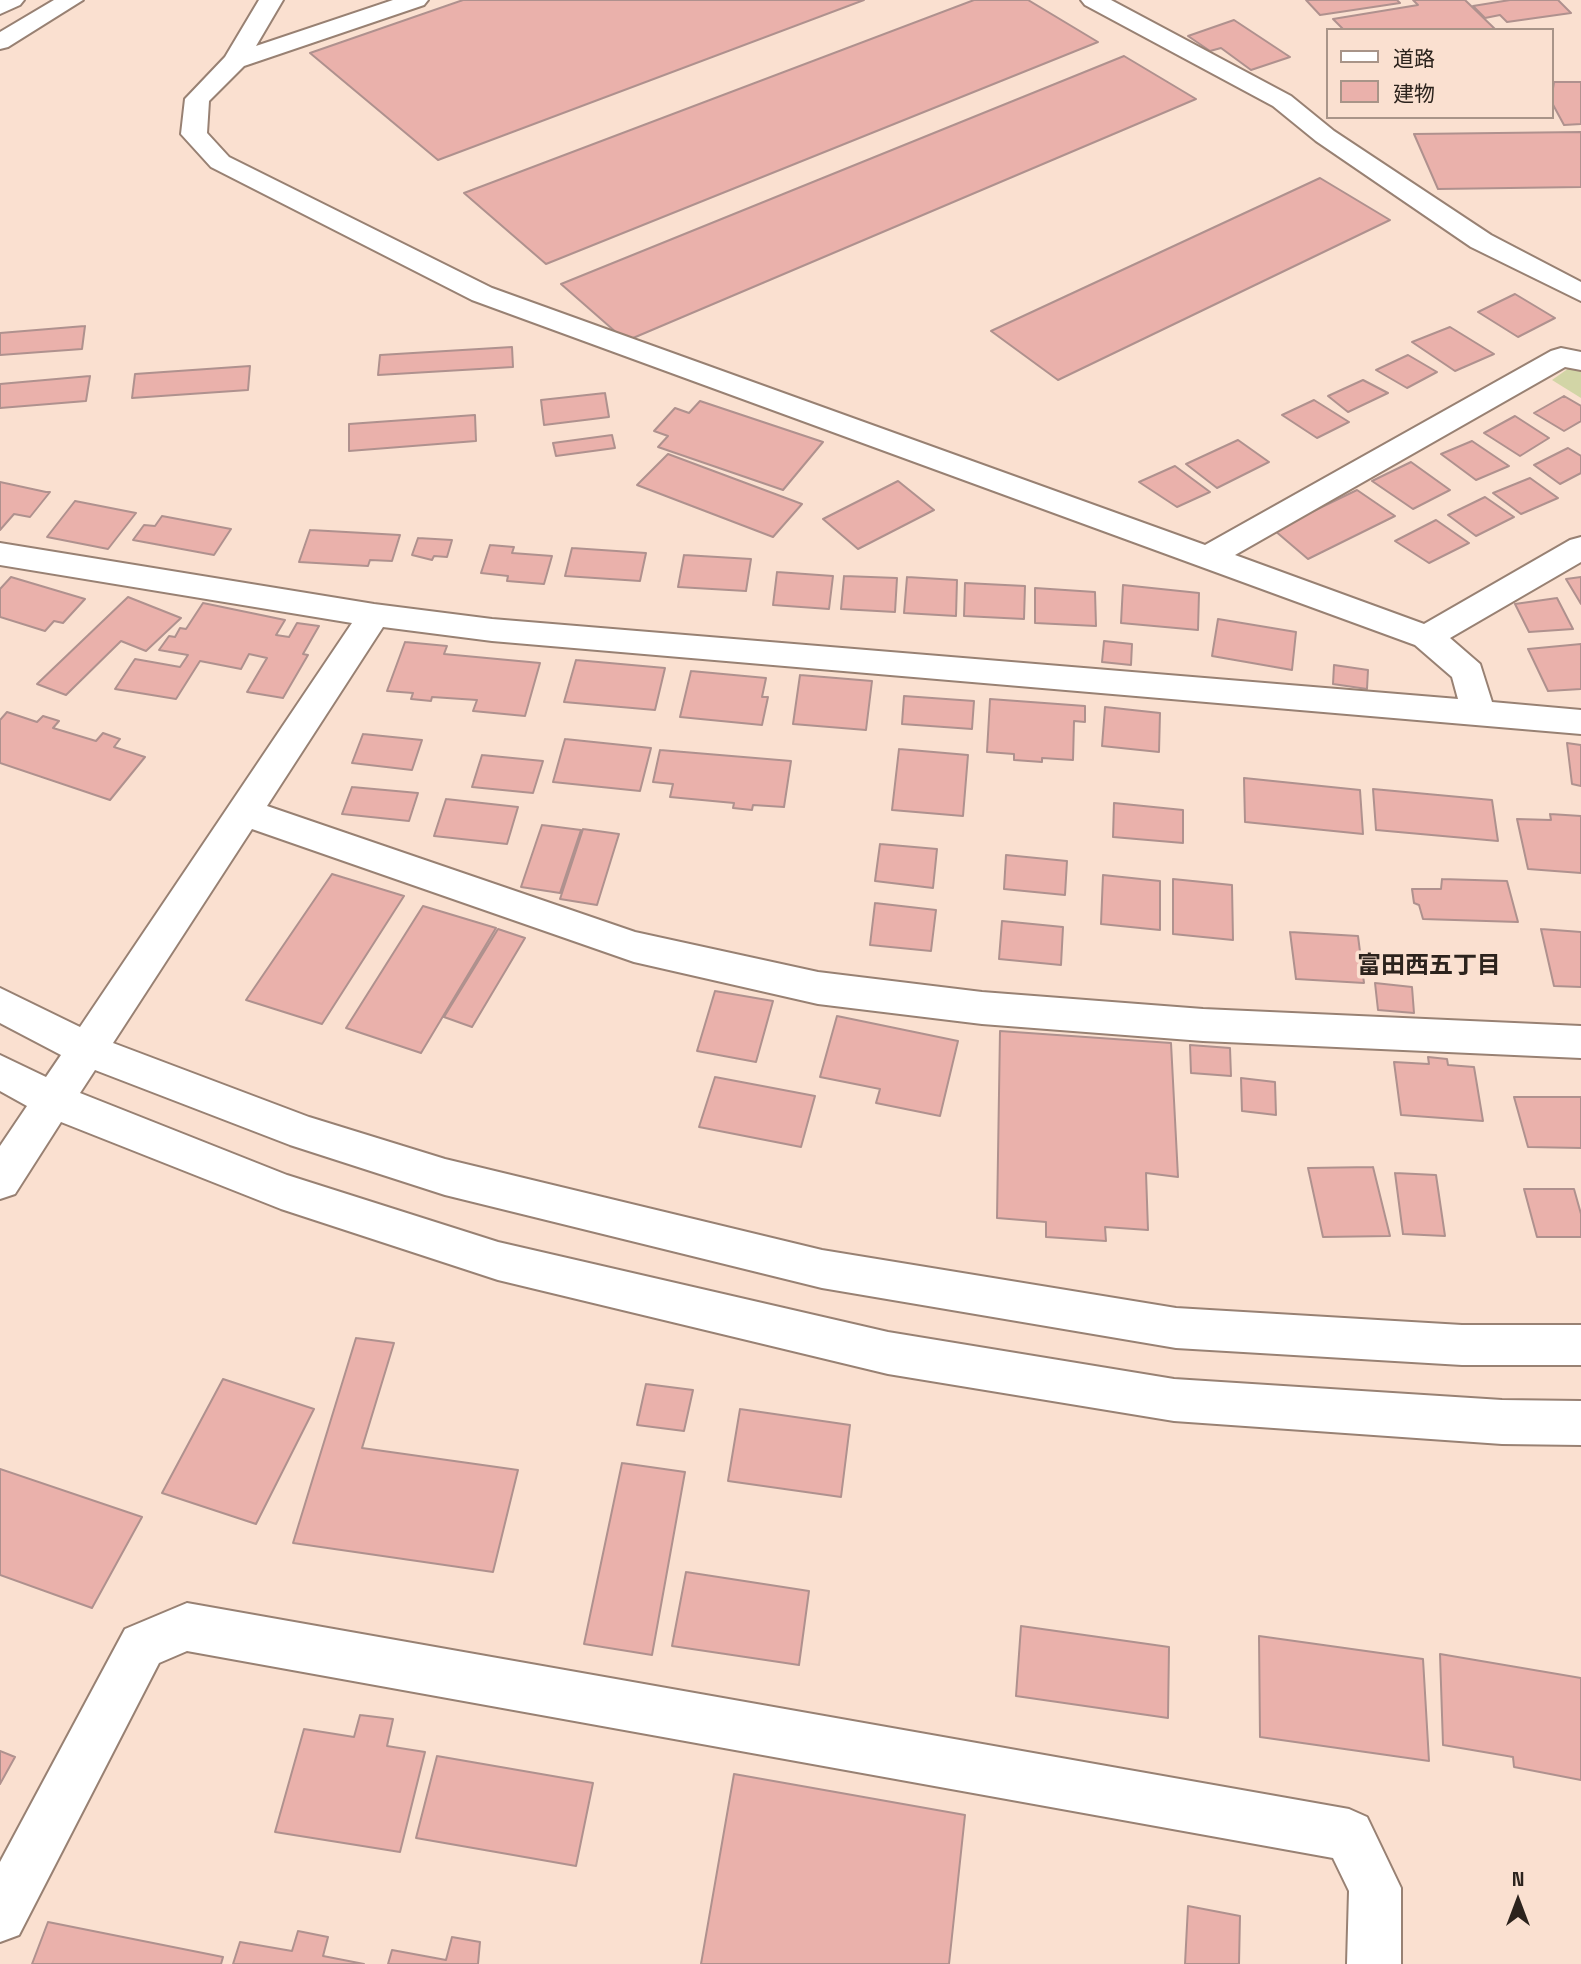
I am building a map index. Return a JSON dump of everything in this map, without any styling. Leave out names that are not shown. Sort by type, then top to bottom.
[{"type":"main road","points":[[0,7],[12,0]]},
{"type":"main road","points":[[0,42],[71,0]]},
{"type":"main road","points":[[271,0],[235,61],[197,99],[194,134],[219,162],[482,294],[1427,638],[1468,672],[1478,713]]},
{"type":"main road","points":[[235,61],[416,0]]},
{"type":"main road","points":[[1093,0],[1282,101],[1325,136],[1481,242],[1581,293]]},
{"type":"main road","points":[[1206,558],[1562,357],[1581,361]]},
{"type":"main road","points":[[1427,638],[1581,548]]},
{"type":"main road","points":[[0,554],[374,615],[505,631],[1581,722]]},
{"type":"main road","points":[[0,1181],[374,615]]},
{"type":"main road","points":[[242,811],[634,947],[818,988],[982,1008],[1203,1025],[1581,1042]]},
{"type":"main road","points":[[0,1004],[88,1050],[304,1133],[445,1177],[822,1269],[1176,1328],[1462,1345],[1581,1345]]},
{"type":"main road","points":[[0,1072],[54,1101],[281,1191],[498,1261],[888,1353],[1174,1401],[1502,1422],[1581,1423]]},
{"type":"main road","points":[[0,1916],[142,1646],[187,1627],[1349,1835],[1375,1888],[1374,1964]]},
{"type":"green space","points":[[1569,368],[1581,370],[1581,398],[1552,380]]},
{"type":"building","points":[[463,0],[864,0],[438,160],[310,53]]},
{"type":"building","points":[[974,0],[1028,0],[1098,42],[546,264],[464,193]]},
{"type":"building","points":[[1306,0],[1397,0],[1400,3],[1320,15]]},
{"type":"building","points":[[1413,0],[1465,0],[1494,28],[1342,28],[1333,19],[1418,5]]},
{"type":"building","points":[[1510,0],[1558,0],[1571,13],[1507,22],[1500,15],[1485,18],[1473,6]]},
{"type":"building","points":[[1234,20],[1290,57],[1251,70],[1221,48],[1210,51],[1188,36]]},
{"type":"building","points":[[1124,56],[1196,99],[626,341],[561,284]]},
{"type":"building","points":[[1554,82],[1581,82],[1581,124],[1564,125],[1553,105]]},
{"type":"building","points":[[1581,132],[1581,187],[1438,189],[1414,134]]},
{"type":"building","points":[[1320,178],[1390,220],[1058,380],[991,331]]},
{"type":"building","points":[[1515,294],[1555,318],[1518,337],[1478,312]]},
{"type":"building","points":[[85,326],[82,349],[0,355],[0,333]]},
{"type":"building","points":[[1450,327],[1494,354],[1455,371],[1412,342]]},
{"type":"building","points":[[512,347],[513,367],[378,375],[380,355]]},
{"type":"building","points":[[1408,355],[1437,372],[1407,388],[1376,370]]},
{"type":"building","points":[[250,366],[248,390],[132,398],[135,374]]},
{"type":"building","points":[[90,376],[86,401],[0,408],[0,384]]},
{"type":"building","points":[[1363,380],[1388,393],[1348,412],[1328,396]]},
{"type":"building","points":[[605,393],[609,417],[544,425],[541,400]]},
{"type":"building","points":[[1564,396],[1581,406],[1581,421],[1564,431],[1534,413]]},
{"type":"building","points":[[1314,400],[1349,422],[1317,438],[1282,415]]},
{"type":"building","points":[[700,401],[823,442],[783,490],[658,447],[668,436],[654,431],[675,408],[689,413]]},
{"type":"building","points":[[475,415],[476,441],[349,451],[349,424]]},
{"type":"building","points":[[1515,416],[1549,438],[1520,456],[1484,433]]},
{"type":"building","points":[[612,435],[615,448],[556,456],[553,443]]},
{"type":"building","points":[[1238,440],[1269,462],[1217,488],[1186,464]]},
{"type":"building","points":[[1472,441],[1509,466],[1476,480],[1441,454]]},
{"type":"building","points":[[1568,448],[1581,456],[1581,473],[1560,484],[1534,465]]},
{"type":"building","points":[[668,454],[802,504],[773,537],[637,485]]},
{"type":"building","points":[[1411,462],[1450,490],[1413,509],[1372,481]]},
{"type":"building","points":[[1175,466],[1210,492],[1177,507],[1139,482]]},
{"type":"building","points":[[1530,478],[1558,498],[1521,514],[1493,493]]},
{"type":"building","points":[[898,481],[934,510],[858,549],[823,519]]},
{"type":"building","points":[[0,482],[50,492],[30,517],[14,514],[0,530]]},
{"type":"building","points":[[1357,490],[1395,516],[1308,559],[1274,530]]},
{"type":"building","points":[[1485,497],[1514,517],[1476,536],[1448,515]]},
{"type":"building","points":[[75,501],[136,513],[108,549],[47,537]]},
{"type":"building","points":[[162,516],[231,529],[214,555],[133,540],[144,525],[155,526]]},
{"type":"building","points":[[1436,520],[1469,543],[1429,563],[1395,541]]},
{"type":"building","points":[[310,530],[400,535],[392,561],[370,560],[368,566],[299,562]]},
{"type":"building","points":[[418,538],[452,540],[447,557],[434,556],[432,560],[412,555]]},
{"type":"building","points":[[490,545],[514,547],[512,553],[552,556],[544,584],[507,581],[508,576],[481,573]]},
{"type":"building","points":[[572,548],[646,553],[640,581],[565,576]]},
{"type":"building","points":[[684,555],[751,559],[746,591],[678,587]]},
{"type":"building","points":[[777,572],[833,576],[829,609],[773,605]]},
{"type":"building","points":[[844,576],[897,578],[895,612],[841,609]]},
{"type":"building","points":[[11,577],[85,599],[63,623],[54,621],[45,631],[0,617],[0,589]]},
{"type":"building","points":[[907,577],[957,580],[956,616],[904,613]]},
{"type":"building","points":[[1581,577],[1581,604],[1566,579]]},
{"type":"building","points":[[965,583],[1025,586],[1024,619],[964,616]]},
{"type":"building","points":[[1123,585],[1199,593],[1198,630],[1121,623]]},
{"type":"building","points":[[1035,588],[1095,592],[1096,626],[1035,623]]},
{"type":"building","points":[[128,597],[181,618],[146,651],[121,641],[66,695],[37,684]]},
{"type":"building","points":[[1557,598],[1573,629],[1529,632],[1515,604]]},
{"type":"building","points":[[203,603],[285,620],[276,635],[289,637],[297,623],[319,626],[303,654],[308,655],[283,698],[247,692],[267,658],[249,654],[241,669],[200,661],[176,699],[115,689],[135,659],[180,667],[188,655],[159,650],[169,636],[175,637],[180,628],[186,629]]},
{"type":"building","points":[[1218,619],[1296,632],[1292,670],[1212,656]]},
{"type":"building","points":[[1104,641],[1132,644],[1131,665],[1102,662]]},
{"type":"building","points":[[405,642],[447,646],[444,654],[540,663],[525,716],[473,711],[477,700],[432,697],[431,701],[411,699],[413,693],[387,691]]},
{"type":"building","points":[[1581,644],[1581,689],[1548,691],[1528,649]]},
{"type":"building","points":[[576,660],[665,668],[655,710],[564,702]]},
{"type":"building","points":[[1334,665],[1368,670],[1367,689],[1333,684]]},
{"type":"building","points":[[691,671],[766,678],[762,697],[768,697],[762,725],[680,717]]},
{"type":"building","points":[[800,675],[872,681],[866,730],[793,724]]},
{"type":"building","points":[[904,696],[974,701],[972,729],[902,724]]},
{"type":"building","points":[[990,699],[1085,706],[1085,722],[1074,721],[1073,760],[1014,760],[1014,754],[987,752]]},
{"type":"building","points":[[1105,707],[1160,713],[1159,752],[1102,746]]},
{"type":"building","points":[[7,712],[37,722],[43,716],[56,720],[59,721],[53,728],[96,741],[103,733],[120,739],[114,747],[145,757],[110,800],[0,763],[0,720]]},
{"type":"building","points":[[363,734],[422,740],[412,770],[352,763]]},
{"type":"building","points":[[565,739],[651,748],[640,791],[553,782]]},
{"type":"building","points":[[1567,743],[1581,745],[1581,786],[1572,784]]},
{"type":"building","points":[[899,749],[968,755],[963,816],[892,810]]},
{"type":"building","points":[[660,750],[791,761],[784,807],[753,805],[752,810],[733,808],[734,803],[670,797],[673,784],[653,782]]},
{"type":"building","points":[[482,755],[543,761],[533,793],[472,787]]},
{"type":"building","points":[[1244,778],[1360,790],[1363,834],[1245,822]]},
{"type":"building","points":[[352,787],[418,793],[409,821],[342,814]]},
{"type":"building","points":[[1373,789],[1492,800],[1498,841],[1376,830]]},
{"type":"building","points":[[446,799],[518,807],[507,844],[434,836]]},
{"type":"building","points":[[1114,803],[1183,810],[1183,843],[1113,837]]},
{"type":"building","points":[[1550,814],[1581,816],[1581,873],[1528,869],[1517,819],[1551,820]]},
{"type":"building","points":[[542,825],[581,830],[560,893],[521,887]]},
{"type":"building","points":[[583,829],[619,834],[597,905],[560,899]]},
{"type":"building","points":[[880,844],[937,849],[933,888],[875,881]]},
{"type":"building","points":[[1006,855],[1067,861],[1065,895],[1004,889]]},
{"type":"building","points":[[332,874],[404,896],[322,1024],[246,1000]]},
{"type":"building","points":[[1103,875],[1160,881],[1160,930],[1101,924]]},
{"type":"building","points":[[1173,879],[1232,885],[1233,940],[1173,934]]},
{"type":"building","points":[[1442,879],[1507,881],[1518,922],[1423,919],[1419,905],[1414,903],[1412,889],[1441,889]]},
{"type":"building","points":[[875,903],[936,910],[931,951],[870,945]]},
{"type":"building","points":[[423,906],[496,928],[421,1053],[346,1028]]},
{"type":"building","points":[[1002,921],[1063,927],[1061,965],[999,959]]},
{"type":"building","points":[[498,929],[525,938],[472,1027],[444,1017]]},
{"type":"building","points":[[1541,929],[1581,932],[1581,987],[1554,986]]},
{"type":"building","points":[[1290,932],[1358,936],[1364,983],[1296,979]]},
{"type":"building","points":[[1375,983],[1412,987],[1414,1013],[1378,1010]]},
{"type":"building","points":[[715,991],[773,1001],[756,1062],[697,1051]]},
{"type":"building","points":[[837,1016],[958,1041],[940,1116],[876,1103],[880,1089],[820,1077]]},
{"type":"building","points":[[1000,1031],[1171,1043],[1178,1177],[1146,1173],[1148,1230],[1105,1227],[1106,1241],[1046,1237],[1046,1222],[997,1218]]},
{"type":"building","points":[[1190,1045],[1230,1048],[1231,1076],[1191,1073]]},
{"type":"building","points":[[1428,1057],[1447,1059],[1448,1065],[1474,1067],[1483,1121],[1401,1115],[1394,1062],[1429,1064]]},
{"type":"building","points":[[715,1077],[815,1096],[801,1147],[699,1127]]},
{"type":"building","points":[[1241,1078],[1275,1082],[1276,1115],[1242,1111]]},
{"type":"building","points":[[1514,1097],[1581,1097],[1581,1148],[1528,1147]]},
{"type":"building","points":[[1373,1167],[1390,1236],[1323,1237],[1308,1168]]},
{"type":"building","points":[[1395,1173],[1436,1175],[1445,1236],[1403,1234]]},
{"type":"building","points":[[1524,1189],[1574,1189],[1581,1214],[1581,1237],[1537,1237]]},
{"type":"building","points":[[356,1338],[394,1343],[362,1448],[518,1470],[493,1572],[293,1543]]},
{"type":"building","points":[[223,1379],[314,1409],[256,1524],[162,1493]]},
{"type":"building","points":[[646,1384],[693,1390],[684,1431],[637,1425]]},
{"type":"building","points":[[740,1409],[850,1425],[841,1497],[728,1481]]},
{"type":"building","points":[[622,1463],[685,1472],[652,1655],[584,1644]]},
{"type":"building","points":[[0,1469],[142,1517],[92,1608],[0,1575]]},
{"type":"building","points":[[686,1572],[809,1591],[799,1665],[672,1646]]},
{"type":"building","points":[[1021,1626],[1169,1647],[1168,1718],[1016,1696]]},
{"type":"building","points":[[1259,1636],[1423,1659],[1429,1761],[1260,1737]]},
{"type":"building","points":[[1440,1654],[1581,1678],[1581,1780],[1514,1767],[1513,1757],[1443,1745]]},
{"type":"building","points":[[360,1715],[393,1719],[387,1746],[425,1752],[400,1852],[275,1832],[304,1729],[354,1737]]},
{"type":"building","points":[[0,1751],[15,1757],[0,1784]]},
{"type":"building","points":[[437,1756],[593,1783],[576,1866],[416,1838]]},
{"type":"building","points":[[734,1774],[965,1815],[949,1964],[701,1964]]},
{"type":"building","points":[[1188,1906],[1240,1916],[1239,1964],[1185,1964]]},
{"type":"building","points":[[48,1922],[223,1957],[221,1964],[32,1964]]},
{"type":"building","points":[[298,1931],[328,1937],[323,1956],[364,1964],[233,1964],[240,1942],[292,1951]]},
{"type":"building","points":[[452,1937],[480,1942],[478,1964],[388,1964],[392,1950],[446,1960]]},
{"type":"district","name":"富田西五丁目","points":[[1429,966]]}]
